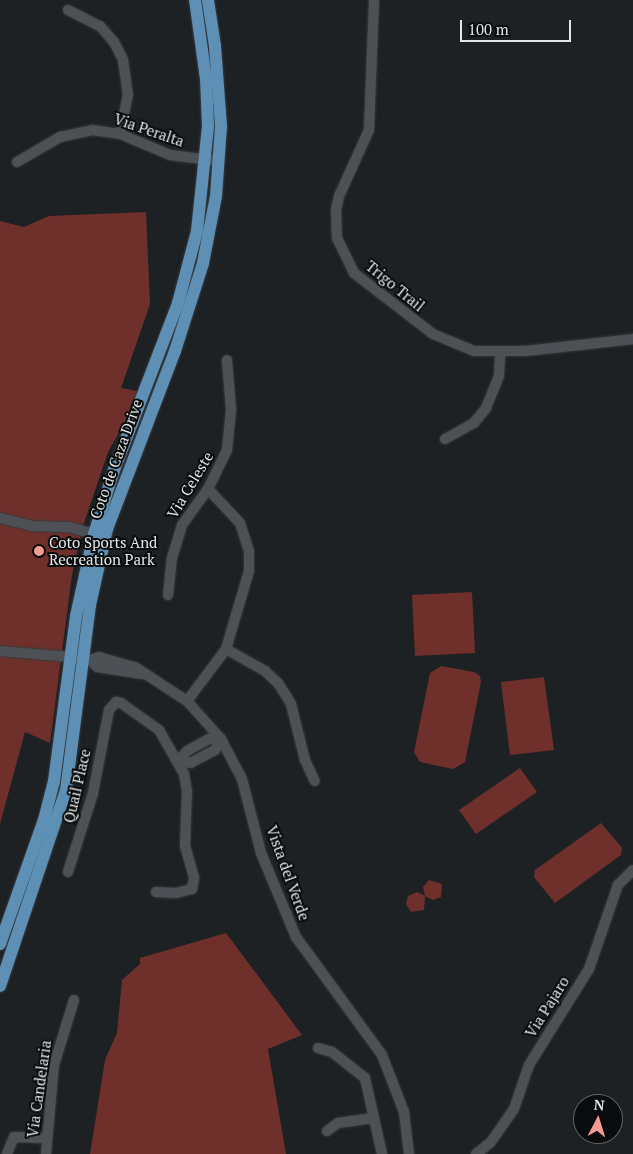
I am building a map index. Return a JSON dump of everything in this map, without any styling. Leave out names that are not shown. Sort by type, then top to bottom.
[{"type":"main road","name":"Coto de Caza Drive","points":[[0,944],[44,820],[62,733],[82,659],[76,616],[94,534],[114,470],[178,303],[197,231],[206,160],[206,80],[195,0]]},
{"type":"main road","name":"Coto de Caza Drive","points":[[1,979],[66,790],[90,605],[105,537],[191,305],[209,232],[219,161],[220,100],[208,0]]},
{"type":"street","name":"Trigo Trail","points":[[374,0],[369,130],[339,196],[336,225],[341,249],[354,273],[368,286],[433,334],[462,348],[500,352],[633,339]]},
{"type":"street","points":[[68,10],[100,26],[114,42],[123,60],[128,94],[120,134]]},
{"type":"street","name":"Via Peralta","points":[[17,162],[74,132],[100,130],[120,134],[170,155],[219,161]]},
{"type":"street","points":[[445,440],[474,423],[486,408],[499,375],[500,352]]},
{"type":"street","name":"Via Celeste","points":[[168,595],[176,542],[190,513],[208,489],[227,450],[231,430],[227,360]]},
{"type":"street","points":[[187,701],[226,649],[245,594],[249,551],[240,523],[208,489]]},
{"type":"street","points":[[0,518],[33,526],[74,528],[94,534]]},
{"type":"street","points":[[226,649],[265,671],[278,683],[291,704],[305,760],[315,780]]},
{"type":"street","name":"Vista del Verde","points":[[0,651],[82,659],[98,666],[142,674],[187,701],[221,739],[242,779],[261,853],[296,936],[382,1055],[404,1112],[409,1154]]},
{"type":"street","name":"Quail Place","points":[[68,872],[93,793],[106,720],[111,706],[116,702],[130,706],[152,724],[178,761]]},
{"type":"street","points":[[156,892],[176,893],[192,889],[194,878],[185,846],[187,791],[178,761],[191,762],[215,750],[221,739]]},
{"type":"street","name":"Via Pajaro","points":[[476,1154],[492,1142],[514,1109],[529,1065],[589,969],[618,885],[633,870]]},
{"type":"street","name":"Via Candelaria","points":[[46,1154],[54,1065],[74,1000]]},
{"type":"street","points":[[318,1048],[332,1052],[365,1078],[382,1154]]},
{"type":"street","points":[[328,1131],[338,1123],[374,1118]]},
{"type":"street","points":[[7,1154],[14,1137],[46,1138]]},
{"type":"shaded area","points":[[146,212],[150,304],[121,388],[142,392],[108,452],[83,526],[72,575],[50,743],[25,732],[0,824],[0,221],[24,227],[49,216]]},
{"type":"shaded area","points":[[472,592],[475,653],[415,656],[412,595]]},
{"type":"shaded area","points":[[441,666],[474,672],[480,676],[481,682],[465,762],[453,769],[420,762],[414,752],[430,673]]},
{"type":"shaded area","points":[[544,677],[554,750],[510,755],[501,682]]},
{"type":"shaded area","points":[[520,768],[537,792],[476,834],[459,810]]},
{"type":"shaded area","points":[[601,823],[622,848],[621,855],[555,903],[534,877],[535,870]]},
{"type":"shaded area","points":[[429,880],[442,884],[441,897],[433,900],[425,896],[423,887]]},
{"type":"shaded area","points":[[417,892],[425,896],[424,910],[411,912],[406,904],[408,896]]},
{"type":"shaded area","points":[[226,933],[302,1035],[268,1049],[286,1154],[90,1154],[105,1060],[117,1033],[122,980],[140,964],[140,958]]},
{"type":"place","name":"Coto Sports And Recreation Park","points":[[39,551]]}]
